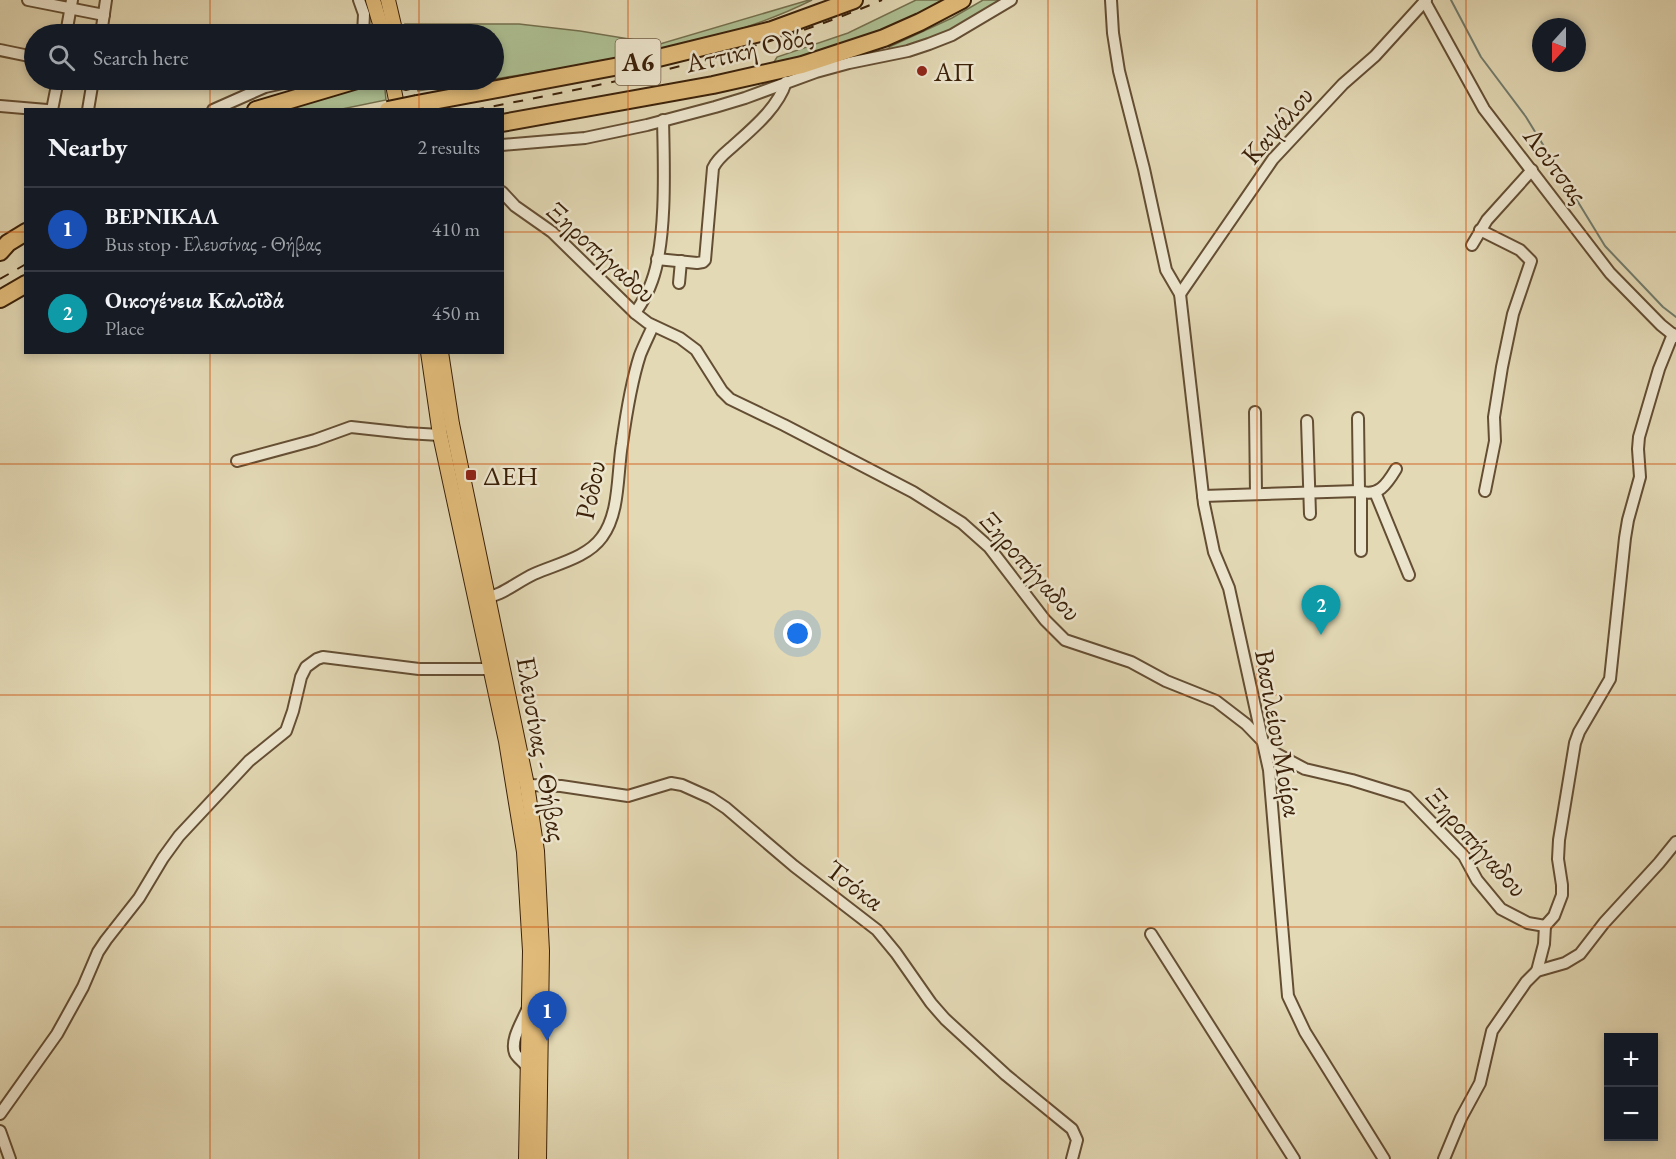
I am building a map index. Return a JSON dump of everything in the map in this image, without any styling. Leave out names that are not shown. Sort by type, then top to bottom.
[{"type":"highway","name":"Αττική Οδός","points":[[504,89],[646,61],[772,30],[854,0]]},
{"type":"highway","name":"Αττική Οδός","points":[[504,123],[713,85],[802,65],[884,38],[962,0]]},
{"type":"highway","points":[[263,108],[323,90]]},
{"type":"highway","name":"Αττική Οδός","points":[[414,107],[500,90]]},
{"type":"highway","points":[[0,254],[8,243],[24,233]]},
{"type":"highway","points":[[0,254],[24,243]]},
{"type":"highway","points":[[0,298],[24,285]]},
{"type":"main road","points":[[374,0],[380,24]]},
{"type":"main road","points":[[388,0],[394,24]]},
{"type":"main road","points":[[398,108],[401,90]]},
{"type":"main road","points":[[406,90],[414,107]]},
{"type":"main road","name":"Ελευσίνας - Θήβας","points":[[428,354],[440,435],[527,785],[537,852],[542,924],[538,1159]]},
{"type":"main road","name":"Ελευσίνας - Θήβας","points":[[441,354],[482,599]]},
{"type":"main road","name":"Ελευσίνας - Θήβας","points":[[497,669],[524,852],[529,924],[526,1159]]},
{"type":"street","points":[[28,0],[71,4],[104,15]]},
{"type":"street","points":[[103,24],[106,0]]},
{"type":"street","points":[[359,0],[364,14],[364,24]]},
{"type":"street","points":[[504,145],[585,138],[745,98],[786,82],[849,63],[908,51],[944,38],[968,27],[1011,0]]},
{"type":"street","points":[[1110,0],[1119,71],[1144,169],[1166,270],[1180,294]]},
{"type":"street","name":"Καψάλου","points":[[1180,294],[1273,159],[1343,84],[1375,56],[1426,1]]},
{"type":"street","name":"Λούτσας","points":[[1426,1],[1484,109],[1610,273],[1661,325],[1675,335]]},
{"type":"street","points":[[68,24],[71,4]]},
{"type":"street","points":[[0,50],[24,55]]},
{"type":"street","points":[[657,259],[697,263],[705,260],[714,164],[782,95],[786,82]]},
{"type":"street","points":[[51,108],[55,90]]},
{"type":"street","points":[[88,108],[91,90]]},
{"type":"street","points":[[218,108],[258,90]]},
{"type":"street","points":[[0,106],[25,108]]},
{"type":"street","points":[[635,314],[648,291],[657,259],[662,210],[663,120]]},
{"type":"street","points":[[1472,245],[1487,220],[1532,170]]},
{"type":"street","name":"Ξηροπήγαδου","points":[[504,194],[515,206],[552,232],[635,314],[653,326],[680,338],[696,350],[730,399],[913,492],[962,523],[989,547],[1045,620],[1065,640],[1121,658],[1147,669],[1166,681],[1216,701],[1246,724],[1283,758],[1305,768],[1407,797],[1464,856],[1477,880],[1502,909],[1528,923],[1545,926]]},
{"type":"street","points":[[1480,230],[1520,250],[1531,261],[1514,314],[1502,368],[1494,417],[1496,441],[1485,491]]},
{"type":"street","points":[[679,283],[681,261]]},
{"type":"street","name":"Βασιλείου Μοίρα","points":[[1180,294],[1208,527],[1217,559],[1229,588],[1263,742],[1273,810],[1288,996],[1305,1032],[1384,1159]]},
{"type":"street","name":"Ρόδου","points":[[482,599],[506,592],[524,579],[589,549],[602,537],[612,511],[621,445],[636,372],[644,345],[653,326]]},
{"type":"street","points":[[1537,971],[1544,944],[1545,926],[1554,916],[1562,895],[1558,859],[1559,840],[1575,743],[1610,679],[1625,538],[1640,477],[1639,437],[1659,369],[1675,335]]},
{"type":"street","points":[[1255,412],[1256,494]]},
{"type":"street","points":[[1358,417],[1361,551]]},
{"type":"street","points":[[1307,421],[1310,514]]},
{"type":"street","points":[[237,461],[315,440],[351,427],[406,434],[440,435]]},
{"type":"street","points":[[1203,496],[1375,492],[1385,487],[1396,469]]},
{"type":"street","points":[[1375,492],[1409,575]]},
{"type":"street","points":[[0,1114],[57,1034],[104,943],[139,898],[179,836],[249,761],[286,731],[301,677],[306,668],[316,659],[323,657],[419,669],[497,669]]},
{"type":"street","name":"Τσόκα","points":[[527,785],[561,786],[628,796],[670,783],[682,784],[726,808],[763,842],[877,930],[945,1019],[998,1068],[1072,1129],[1077,1140],[1072,1159]]},
{"type":"street","points":[[1444,1159],[1461,1118],[1480,1083],[1492,1031],[1526,982],[1537,971],[1565,963],[1580,954],[1604,922],[1676,842]]},
{"type":"street","points":[[1150,934],[1294,1159]]},
{"type":"street","points":[[0,1131],[10,1159]]},
{"type":"green space","points":[[812,0],[737,30],[697,42],[615,59],[504,77],[504,24],[580,31],[660,44]]},
{"type":"green space","points":[[916,0],[943,0],[904,21],[862,38],[775,64],[774,62],[777,57],[848,33]]},
{"type":"green space","points":[[983,0],[1001,0],[931,39],[902,48],[890,49],[889,47],[952,18]]},
{"type":"green space","points":[[345,90],[385,90],[386,100],[347,108],[284,108]]},
{"type":"waterway","points":[[1451,0],[1481,57],[1526,117],[1605,246],[1663,307],[1676,317]]},
{"type":"railway","points":[[484,108],[681,66],[783,37],[882,0]]},
{"type":"railway","points":[[0,279],[24,265]]},
{"type":"place","name":"ΑΠ","points":[[922,71]]},
{"type":"place","name":"ΔΕΗ","points":[[471,475]]},
{"type":"place","name":"Οικογένεια Καλοϊδά","points":[[1321,635]]},
{"type":"place","name":"ΒΕΡΝΙΚΑΛ","points":[[547,1041]]}]
